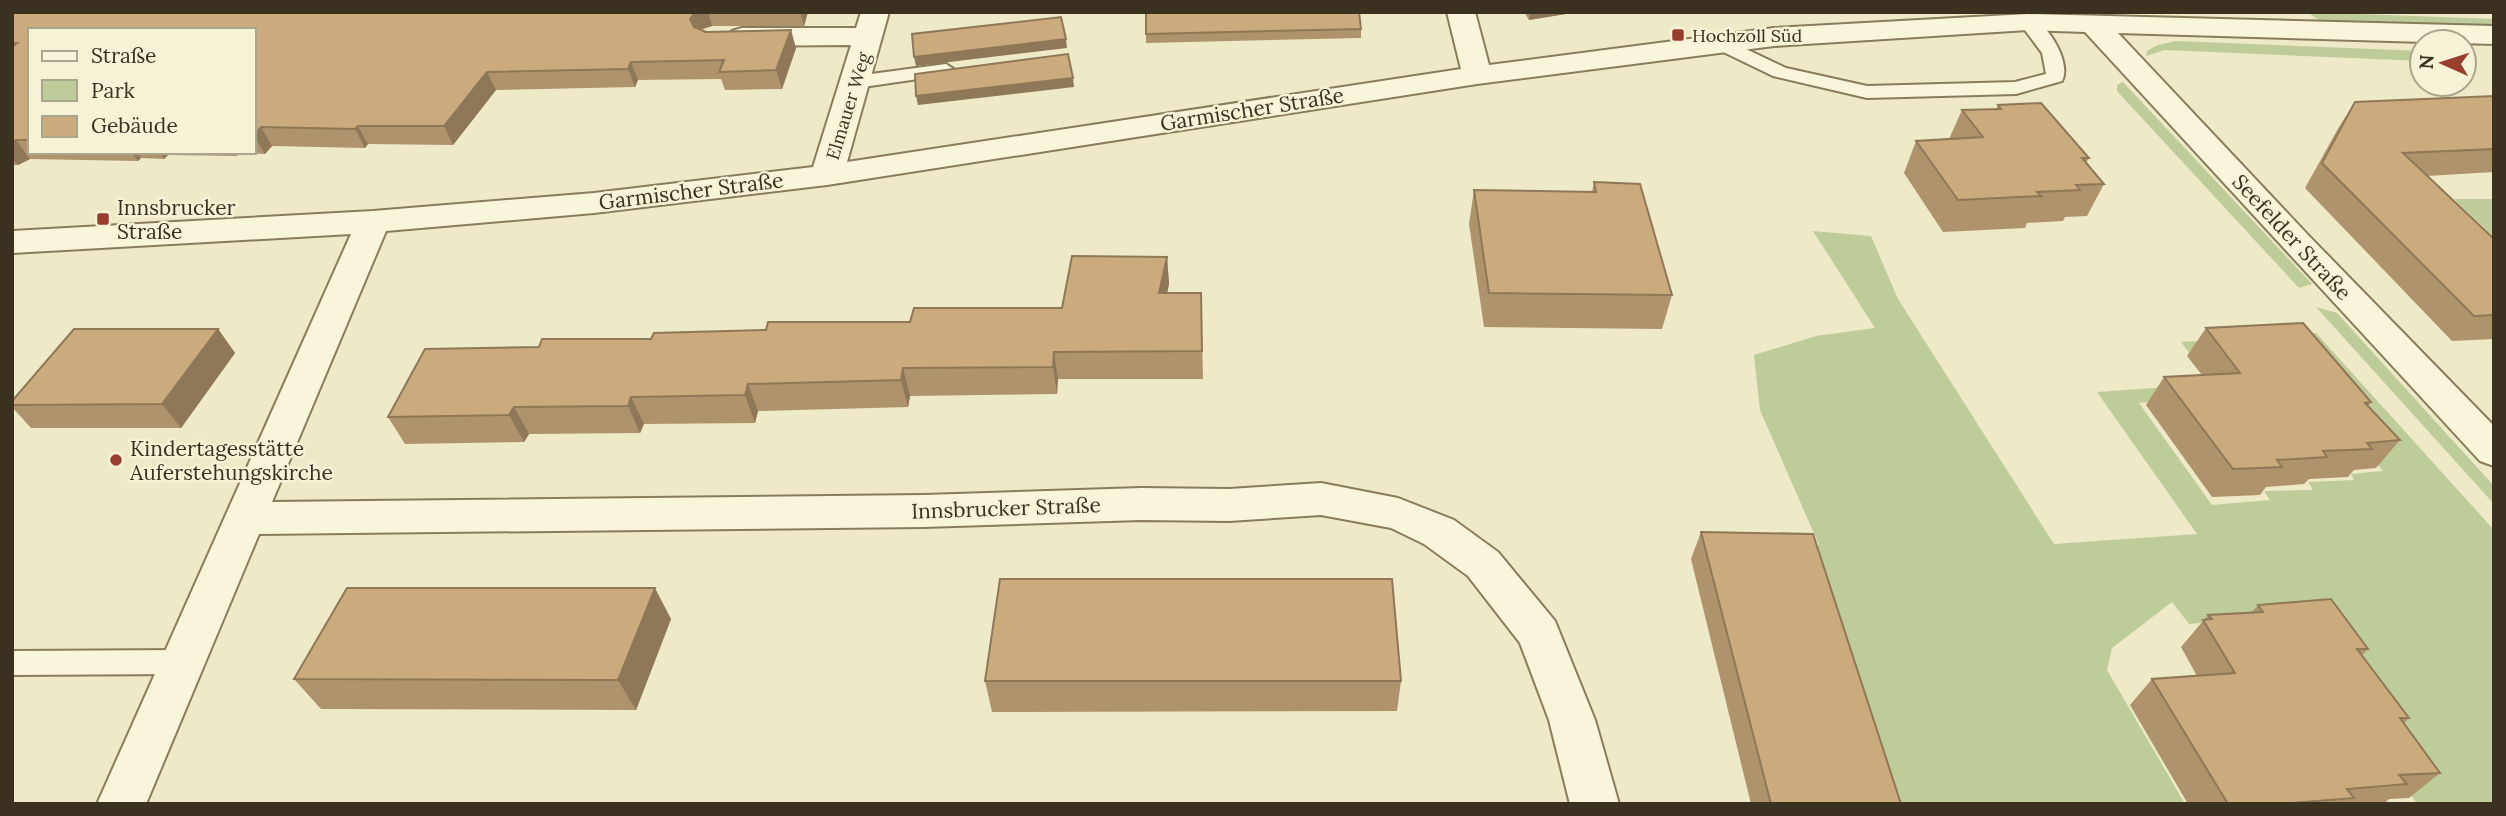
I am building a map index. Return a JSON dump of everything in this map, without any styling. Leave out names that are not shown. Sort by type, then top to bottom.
[{"type":"street","points":[[1461,12],[1476,75]]},
{"type":"street","name":"Garmischer Straße","points":[[12,242],[373,222],[594,203],[827,175],[1476,75],[1720,43],[1882,29],[2102,19],[2494,36]]},
{"type":"street","name":"Seefelder Straße","points":[[2102,19],[2146,76],[2260,204],[2494,451]]},
{"type":"street","name":"Elmauer Weg","points":[[712,38],[872,24],[827,175]]},
{"type":"street","points":[[121,804],[373,222]]},
{"type":"street","name":"Innsbrucker Straße","points":[[245,517],[924,511],[1141,504],[1229,505],[1321,499],[1398,514],[1439,532],[1483,564],[1539,634],[1572,720],[1595,804]]},
{"type":"lane","points":[[1720,43],[1780,72],[1867,92],[2016,88],[2055,77],[2057,63],[2050,48],[2028,22]]},
{"type":"lane","points":[[856,82],[970,67]]},
{"type":"lane","points":[[12,663],[181,663]]},
{"type":"green space","points":[[2307,12],[2494,19],[2494,29],[2478,28],[2319,20]]},
{"type":"green space","points":[[2176,41],[2408,50],[2408,60],[2164,50],[2146,56],[2147,51]]},
{"type":"green space","points":[[2123,82],[2312,284],[2299,288],[2117,91],[2117,85]]},
{"type":"green space","points":[[2454,199],[2494,199],[2494,237]]},
{"type":"green space","points":[[1813,231],[1871,236],[1898,299],[2054,544],[2197,534],[2097,392],[2181,386],[2191,399],[2139,403],[2212,505],[2270,500],[2264,491],[2313,490],[2308,482],[2354,480],[2351,474],[2383,471],[2352,434],[2190,354],[2181,342],[2316,333],[2494,530],[2494,804],[2393,804],[2416,802],[2377,749],[2223,621],[2189,624],[2172,602],[2112,648],[2107,670],[2185,804],[1876,804],[1795,544],[1819,545],[1760,410],[1754,355],[1816,336],[1875,328]]},
{"type":"green space","points":[[2316,307],[2337,313],[2494,486],[2494,504]]},
{"type":"building","points":[[12,12],[695,12],[690,19],[694,27],[706,32],[791,30],[776,70],[719,72],[724,60],[631,62],[628,69],[487,72],[444,126],[358,126],[355,129],[261,127],[256,133],[256,28],[28,28],[28,140],[12,142],[12,47],[17,43],[12,43]]},
{"type":"building","points":[[1146,12],[1359,12],[1361,29],[1146,34]]},
{"type":"building","points":[[1061,17],[1066,39],[914,57],[912,34]]},
{"type":"building","points":[[1068,54],[1073,78],[916,96],[915,74]]},
{"type":"building","points":[[2494,96],[2494,149],[2403,153],[2494,239],[2494,315],[2474,316],[2322,163],[2355,102]]},
{"type":"building","points":[[2041,103],[2089,158],[2082,158],[2104,184],[2076,185],[2080,190],[2037,192],[2041,196],[1958,200],[1916,141],[1983,137],[1962,110],[2001,109],[1998,105]]},
{"type":"building","points":[[1594,182],[1640,184],[1672,295],[1489,293],[1474,190],[1596,192]]},
{"type":"building","points":[[1072,256],[1167,257],[1159,293],[1201,293],[1202,351],[1054,352],[1053,367],[903,368],[901,380],[748,384],[745,395],[631,397],[628,406],[514,407],[509,415],[388,417],[425,349],[539,347],[542,339],[651,339],[654,333],[766,330],[768,322],[910,322],[914,308],[1062,308]]},
{"type":"building","points":[[2303,323],[2371,402],[2365,403],[2400,440],[2367,443],[2372,449],[2323,451],[2327,457],[2277,460],[2282,467],[2233,469],[2164,377],[2240,373],[2206,328]]},
{"type":"building","points":[[74,329],[218,329],[162,404],[12,405],[12,401]]},
{"type":"building","points":[[1701,532],[1813,534],[1901,804],[1771,804]]},
{"type":"building","points":[[1000,579],[1392,579],[1401,681],[985,681]]},
{"type":"building","points":[[347,588],[655,588],[618,680],[294,679]]},
{"type":"building","points":[[2331,599],[2368,649],[2357,649],[2409,718],[2400,718],[2440,773],[2399,775],[2407,784],[2347,789],[2354,798],[2293,804],[2228,804],[2152,679],[2235,673],[2203,620],[2212,619],[2208,615],[2263,612],[2258,605]]},
{"type":"place","name":"Hochzoll Süd","points":[[1678,35]]},
{"type":"place","name":"Innsbrucker Straße","points":[[103,219]]},
{"type":"place","name":"Kindertagesstätte Auferstehungskirche","points":[[116,460]]}]
